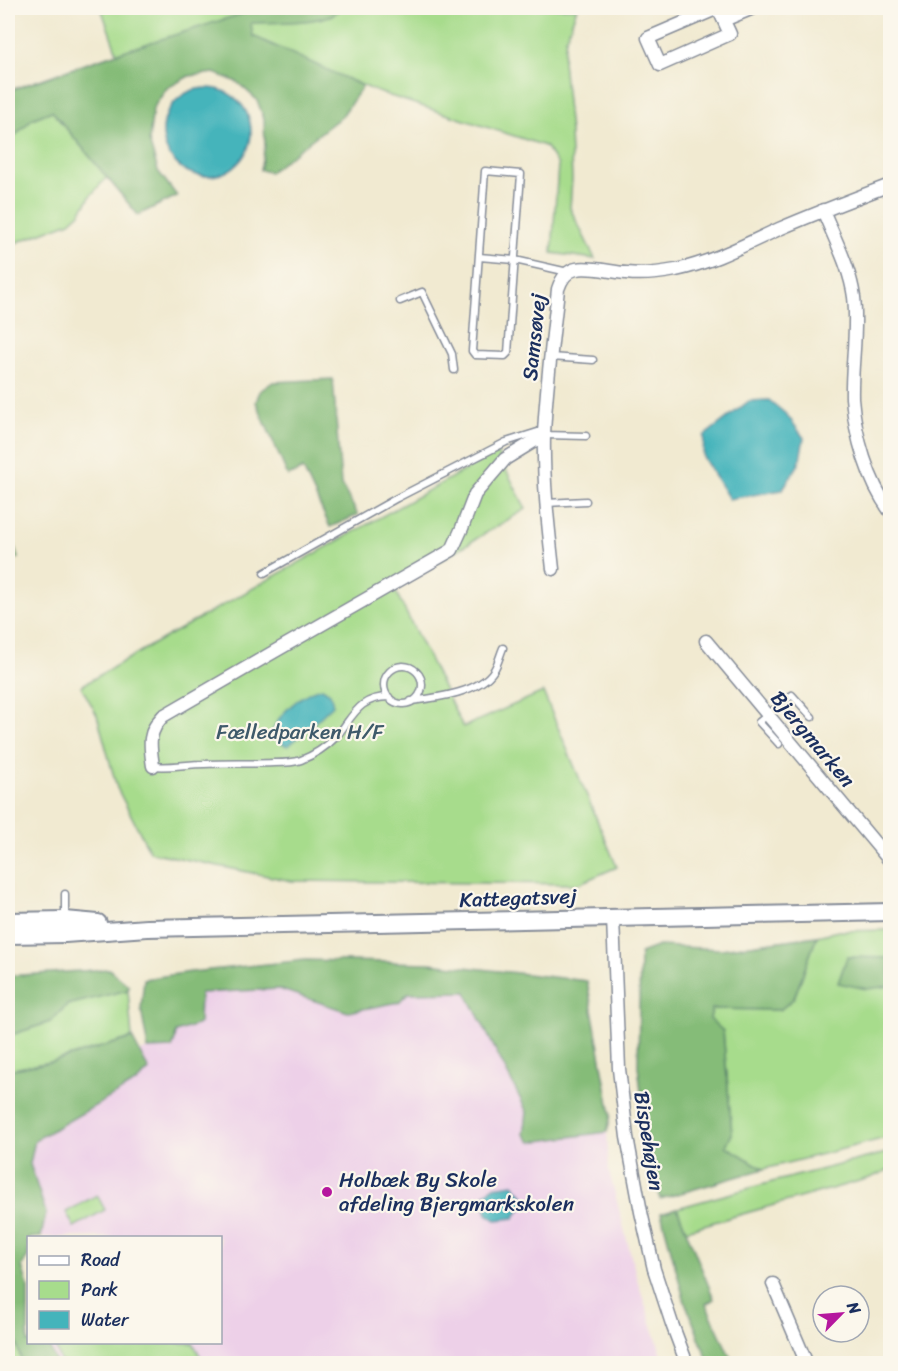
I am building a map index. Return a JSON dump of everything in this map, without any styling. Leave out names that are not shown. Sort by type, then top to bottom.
[{"type":"street","points":[[718,8],[723,20],[730,34],[660,65],[648,39],[718,8]]},
{"type":"street","points":[[723,20],[753,8]]},
{"type":"street","name":"Samsøvej","points":[[553,569],[546,503],[545,433],[550,357],[561,280],[574,269],[585,268],[642,274],[676,270],[709,261],[823,210],[891,185]]},
{"type":"street","points":[[823,210],[846,266],[852,288],[855,328],[852,398],[858,434],[868,472],[891,511]]},
{"type":"street","points":[[153,766],[151,736],[163,716],[452,550],[475,494],[505,459],[545,433]]},
{"type":"street","name":"Bjergmarken","points":[[706,641],[891,861]]},
{"type":"street","name":"Kattegatsvej","points":[[8,921],[65,927],[147,928],[891,912]]},
{"type":"street","name":"Bispehøjen","points":[[613,918],[619,1069],[627,1137],[654,1269],[687,1364]]},
{"type":"street","name":"Kattegatsvej","points":[[8,935],[65,927]]},
{"type":"street","points":[[773,1284],[807,1364]]},
{"type":"lane","points":[[485,171],[521,174],[508,353],[505,356],[475,356],[472,351],[479,256],[485,171]]},
{"type":"lane","points":[[479,256],[515,260],[569,272]]},
{"type":"lane","points":[[400,301],[422,292],[452,354],[454,370]]},
{"type":"lane","points":[[550,357],[593,360]]},
{"type":"lane","points":[[264,573],[397,498],[506,442],[545,433],[586,436]]},
{"type":"lane","points":[[546,503],[586,501]]},
{"type":"lane","points":[[411,702],[419,694],[421,682],[416,672],[405,666],[393,669],[388,673],[384,685],[389,697],[399,703],[411,702],[452,695],[488,677],[503,648]]},
{"type":"lane","points":[[779,744],[759,722],[792,695],[812,717]]},
{"type":"lane","points":[[153,766],[257,764],[300,760],[328,744],[357,708],[373,699],[389,697]]},
{"type":"lane","points":[[65,894],[65,927]]},
{"type":"shaded area","name":"Holbæk By Skole afdeling Bjergmarkskolen","points":[[279,989],[348,1012],[408,993],[467,992],[527,1112],[524,1134],[531,1142],[607,1132],[609,1171],[637,1279],[666,1363],[56,1363],[48,1344],[222,1344],[222,1236],[41,1236],[30,1164],[35,1139],[136,1082],[149,1070],[140,1052],[148,1049],[172,1048],[176,1032],[199,1024],[200,993]]},
{"type":"green space","points":[[101,8],[577,8],[566,38],[563,61],[570,132],[572,179],[570,208],[595,259],[552,253],[558,165],[545,146],[378,92],[255,45],[55,115],[107,177],[91,195],[80,213],[70,222],[15,243],[8,248],[8,143],[25,125],[8,91],[117,53]]},
{"type":"green space","points":[[260,8],[342,8],[335,13],[313,20],[251,23],[253,36],[363,86],[342,116],[270,172],[260,170],[265,146],[264,119],[257,100],[237,82],[214,73],[189,76],[167,88],[153,108],[149,141],[158,171],[177,196],[138,215],[52,111],[32,119],[8,143],[8,91],[117,53]]},
{"type":"green space","points":[[333,379],[341,484],[358,515],[330,527],[303,469],[288,476],[256,402],[260,391],[273,382]]},
{"type":"green space","name":"Fælledparken H/F","points":[[497,452],[526,509],[394,588],[463,727],[543,692],[617,867],[578,884],[292,881],[150,852],[117,788],[97,715],[81,686]]},
{"type":"green space","points":[[8,528],[18,558],[8,562]]},
{"type":"green space","points":[[890,930],[890,1137],[764,1169],[725,1146],[732,1134],[723,1031],[709,1020],[712,1009],[780,1010],[794,998],[817,936],[838,931]]},
{"type":"green space","points":[[817,936],[794,998],[780,1010],[712,1009],[710,1019],[723,1031],[732,1134],[726,1146],[764,1169],[660,1199],[649,1161],[638,1066],[640,953],[659,946],[721,949]]},
{"type":"green space","points":[[847,957],[890,958],[890,986],[867,989],[838,983]]},
{"type":"green space","points":[[305,960],[429,963],[587,981],[611,1115],[607,1132],[531,1142],[524,1134],[527,1112],[466,992],[408,993],[399,1002],[348,1012],[279,989],[200,993],[199,1024],[176,1032],[172,1048],[148,1049],[141,1009],[144,979]]},
{"type":"green space","points":[[109,969],[129,986],[128,990],[67,1005],[50,1022],[8,1036],[8,976]]},
{"type":"green space","points":[[128,990],[132,1038],[51,1062],[8,1070],[8,1036],[50,1022],[67,1005]]},
{"type":"green space","points":[[132,1038],[149,1070],[137,1082],[35,1140],[30,1164],[46,1213],[41,1236],[27,1236],[27,1258],[22,1266],[27,1283],[27,1344],[48,1344],[56,1363],[22,1363],[8,1313],[8,1070],[51,1062]]},
{"type":"green space","points":[[890,1152],[890,1169],[870,1178],[686,1230],[677,1208],[772,1182]]},
{"type":"green space","points":[[97,1195],[105,1210],[74,1227],[66,1212]]},
{"type":"green space","points":[[677,1208],[714,1299],[706,1304],[733,1363],[709,1363],[684,1299],[661,1213]]},
{"type":"green space","points":[[8,1313],[22,1363],[8,1363]]},
{"type":"green space","points":[[54,1344],[194,1344],[204,1363],[61,1363]]},
{"type":"water","points":[[207,88],[224,91],[238,101],[248,115],[251,132],[248,149],[238,163],[224,173],[207,176],[190,173],[176,163],[166,149],[163,132],[166,115],[176,101],[190,91]]},
{"type":"water","points":[[769,400],[787,415],[804,438],[799,464],[782,490],[729,499],[703,457],[704,436],[749,401]]},
{"type":"water","points":[[322,688],[330,693],[333,705],[288,746],[279,742],[272,734],[279,719],[299,699]]},
{"type":"water","points":[[513,1184],[523,1195],[523,1206],[514,1218],[496,1220],[487,1214],[482,1197],[493,1187]]},
{"type":"place","name":"Holbæk By Skole afdeling Bjergmarkskolen","points":[[327,1192]]}]
